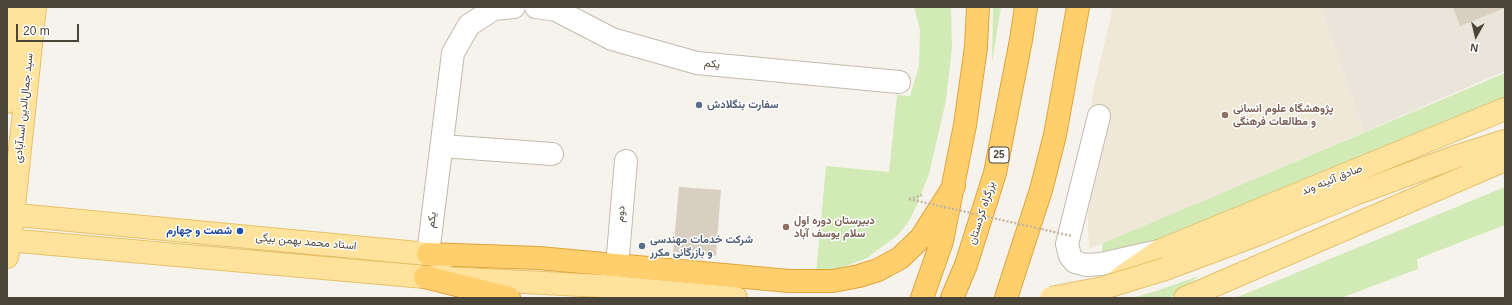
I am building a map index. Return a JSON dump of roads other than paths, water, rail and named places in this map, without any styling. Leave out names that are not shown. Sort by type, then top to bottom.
[{"type":"highway","points":[[968,7],[976,47]]},
{"type":"highway","points":[[922,298],[942,240],[966,125],[976,47],[978,7]]},
{"type":"highway","name":"بزرگراه کردستان","points":[[952,298],[966,265],[995,173],[1022,40],[1026,7]]},
{"type":"highway","points":[[1009,294],[1042,190],[1053,142],[1078,7]]},
{"type":"highway","points":[[428,254],[538,258],[789,281],[833,281],[859,276],[878,270],[900,258],[921,238],[954,186]]},
{"type":"highway","points":[[425,276],[510,298]]},
{"type":"highway","points":[[833,281],[842,288],[846,298]]},
{"type":"main road","name":"سید جمال‌الدین اسدآبادی","points":[[7,102],[18,7]]},
{"type":"main road","name":"سید جمال‌الدین اسدآبادی","points":[[8,246],[10,214],[35,7]]},
{"type":"main road","name":"صادق آئینه وند","points":[[1162,260],[1505,109]]},
{"type":"main road","name":"صادق آئینه وند","points":[[1455,157],[1505,132]]},
{"type":"main road","name":"صادق آئینه وند","points":[[1162,260],[1259,234],[1356,194],[1455,157],[1505,141]]},
{"type":"main road","points":[[1185,298],[1505,160]]},
{"type":"main road","name":"استاد محمد بهمن بیگی","points":[[10,214],[428,254],[603,286]]},
{"type":"main road","name":"استاد محمد بهمن بیگی","points":[[8,246],[425,276],[603,286],[736,298]]},
{"type":"main road","points":[[1051,298],[1103,288],[1162,260]]},
{"type":"main road","points":[[1097,298],[1127,273],[1162,260]]},
{"type":"street","name":"یکم","points":[[428,254],[453,53],[469,25],[494,9],[514,7]]},
{"type":"street","name":"یکم","points":[[536,7],[556,10],[612,39],[697,63],[899,82]]},
{"type":"street","points":[[1099,116],[1067,244],[1070,256],[1075,262],[1086,265],[1162,260]]},
{"type":"street","points":[[442,146],[552,154]]},
{"type":"street","name":"دوم","points":[[617,266],[626,161]]},
{"type":"place","name":"سفارت بنگلادش","points":[[699,105]]},
{"type":"place","name":"پژوهشگاه علوم انسانی و مطالعات فرهنگی","points":[[1225,115]]},
{"type":"place","name":"دبیرستان دوره اول سلام یوسف آباد","points":[[786,227]]},
{"type":"place","name":"شصت و چهارم","points":[[240,231]]},
{"type":"place","name":"شرکت خدمات مهندسی و بازرگانی مکرر","points":[[642,246]]}]
